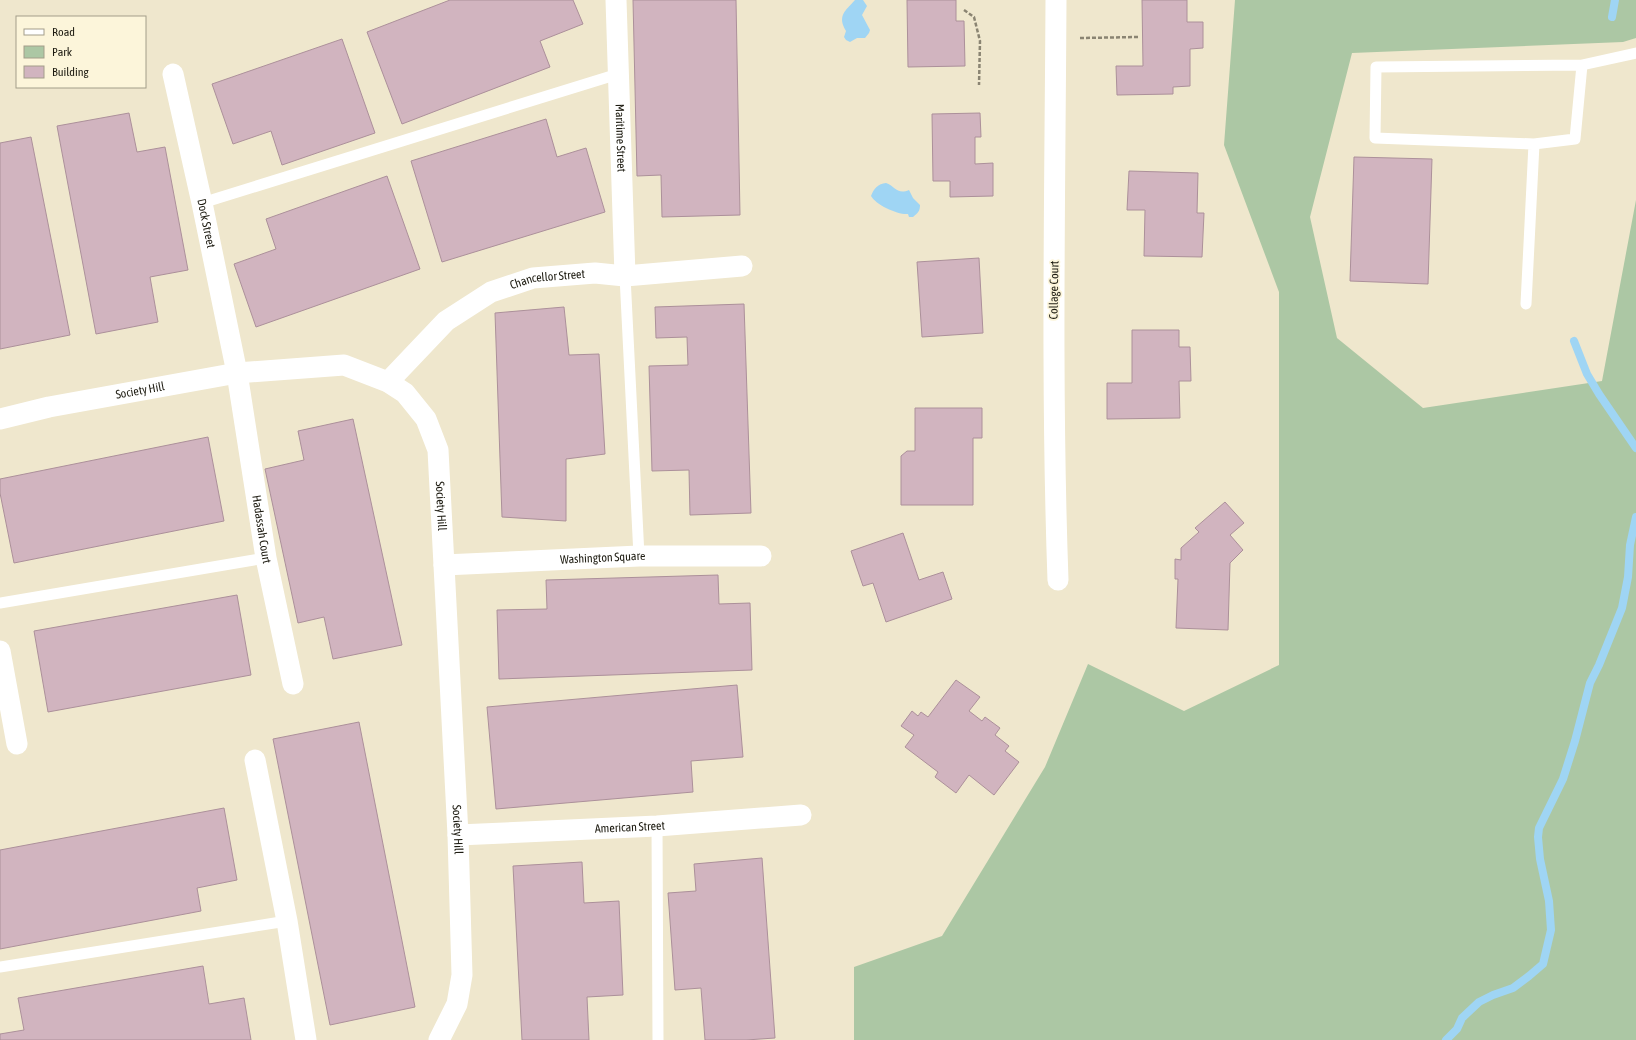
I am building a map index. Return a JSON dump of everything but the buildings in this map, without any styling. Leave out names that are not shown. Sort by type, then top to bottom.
[{"type":"street","name":"Maritime Street","points":[[616,0],[625,276]]},
{"type":"street","name":"Collage Court","points":[[1056,0],[1053,388],[1054,483],[1058,580]]},
{"type":"street","name":"Dock Street","points":[[173,74],[202,203],[237,373]]},
{"type":"street","name":"Chancellor Street","points":[[388,382],[446,321],[491,292],[533,278],[595,273],[625,276],[742,266]]},
{"type":"street","name":"Society Hill","points":[[0,419],[49,407],[237,373],[344,365],[388,382],[405,393],[426,419],[438,450],[458,835],[462,975],[457,1004],[439,1040]]},
{"type":"street","name":"Hadassah Court","points":[[237,373],[266,558],[293,684]]},
{"type":"street","name":"Washington Square","points":[[444,565],[639,556],[761,556]]},
{"type":"street","points":[[0,651],[17,744]]},
{"type":"street","points":[[255,760],[287,921],[306,1040]]},
{"type":"street","name":"American Street","points":[[458,835],[657,826],[801,815]]},
{"type":"lane","points":[[1582,65],[1575,139],[1534,144],[1375,138],[1376,67],[1582,65],[1636,53]]},
{"type":"lane","points":[[202,203],[618,74]]},
{"type":"lane","points":[[1526,304],[1534,144]]},
{"type":"lane","points":[[625,276],[639,556]]},
{"type":"lane","points":[[0,603],[266,558]]},
{"type":"lane","points":[[657,826],[658,1040]]},
{"type":"lane","points":[[0,967],[287,921]]},
{"type":"path","points":[[964,10],[974,17],[980,41],[979,85]]},
{"type":"path","points":[[1080,38],[1139,37]]},
{"type":"green space","points":[[1235,0],[1636,0],[1636,38],[1623,42],[1352,53],[1310,217],[1337,338],[1423,408],[1602,381],[1636,200],[1636,1040],[854,1040],[854,967],[942,936],[1045,767],[1088,664],[1184,711],[1279,665],[1279,292],[1224,145]]},
{"type":"water","points":[[855,0],[863,0],[867,6],[862,15],[870,30],[865,38],[857,38],[850,42],[844,37],[846,31],[843,26],[842,18],[845,11]]},
{"type":"water","points":[[886,183],[899,191],[909,190],[913,198],[920,205],[919,210],[913,217],[909,217],[908,214],[899,213],[888,209],[877,203],[871,196],[873,191],[879,185]]},
{"type":"waterway","points":[[1612,17],[1615,0]]},
{"type":"waterway","points":[[1574,341],[1587,374],[1636,448]]},
{"type":"waterway","points":[[1446,1040],[1457,1029],[1462,1018],[1479,1002],[1513,988],[1543,964],[1551,930],[1549,901],[1540,859],[1538,837],[1539,828],[1563,779],[1575,741],[1590,683],[1599,665],[1622,608],[1628,577],[1630,545],[1636,517]]}]
